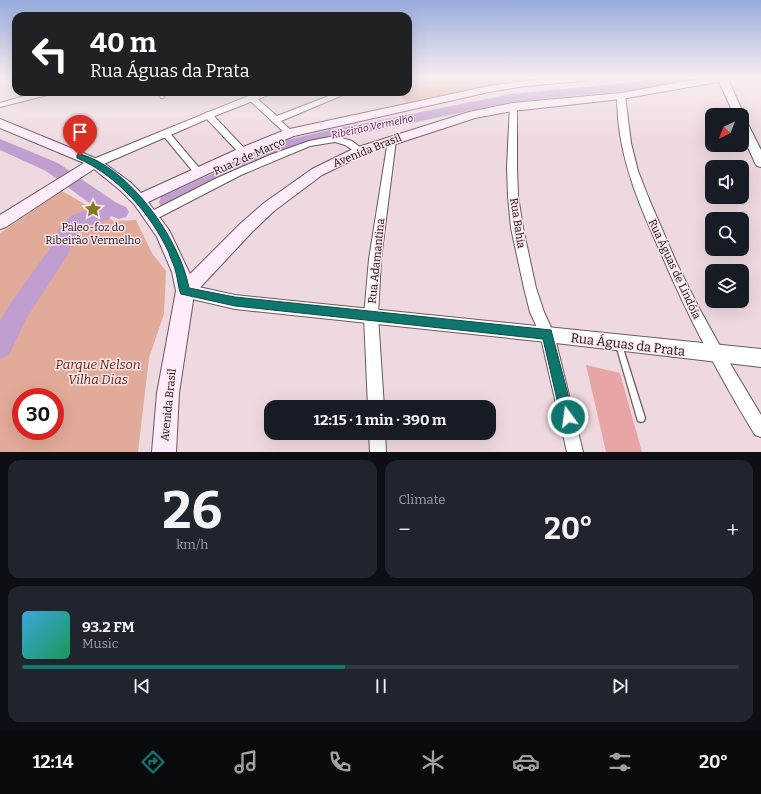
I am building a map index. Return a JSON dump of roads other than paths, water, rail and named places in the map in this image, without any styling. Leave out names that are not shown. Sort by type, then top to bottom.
[{"type":"main road","points":[[139,200],[243,152],[290,133],[449,98]]},
{"type":"main road","name":"Avenida Brasil","points":[[164,452],[168,392],[185,291],[246,228],[269,207],[317,172],[360,151],[392,140],[465,117],[513,107],[600,98]]},
{"type":"main road","points":[[0,123],[96,163],[125,186],[152,216],[172,251],[181,272],[185,291]]},
{"type":"main road","points":[[0,223],[58,185],[96,163]]},
{"type":"street","points":[[0,105],[26,98]]},
{"type":"street","points":[[251,98],[290,133]]},
{"type":"street","points":[[96,163],[251,98]]},
{"type":"street","points":[[275,120],[331,98]]},
{"type":"street","name":"Rua Águas de Lindóia","points":[[621,98],[624,130],[635,173],[649,213],[684,293],[716,354],[761,429]]},
{"type":"street","points":[[733,98],[737,108]]},
{"type":"street","name":"Rua Bahia","points":[[513,107],[512,167],[513,196],[517,228],[530,288],[547,334],[575,452]]},
{"type":"street","points":[[208,115],[243,152]]},
{"type":"street","points":[[165,133],[198,172]]},
{"type":"street","points":[[749,137],[761,163]]},
{"type":"street","name":"Rua 2 de Março","points":[[152,216],[254,164],[311,143],[326,140],[343,140],[360,151]]},
{"type":"street","name":"Rua Adamantina","points":[[376,400],[371,316],[375,259],[392,140]]},
{"type":"street","name":"Rua Águas da Prata","points":[[185,291],[235,302],[547,334],[761,358]]},
{"type":"street","points":[[377,440],[378,452]]},
{"type":"lane","points":[[618,343],[641,418]]},
{"type":"waterway","name":"Ribeirão Vermelho","points":[[168,202],[293,144],[325,136],[511,98]]},
{"type":"waterway","name":"Ribeirão Vermelho","points":[[0,144],[52,167],[108,207]]},
{"type":"waterway","points":[[0,347],[17,312],[60,250],[66,234],[79,220],[101,215],[108,207]]},
{"type":"waterway","name":"Ribeirão Vermelho","points":[[108,207],[119,212]]},
{"type":"place","name":"Paleo-foz do Ribeirão Vermelho","points":[[93,209]]},
{"type":"park label","name":"Parque Nelson Vilha Dias","points":[[98,372]]}]
